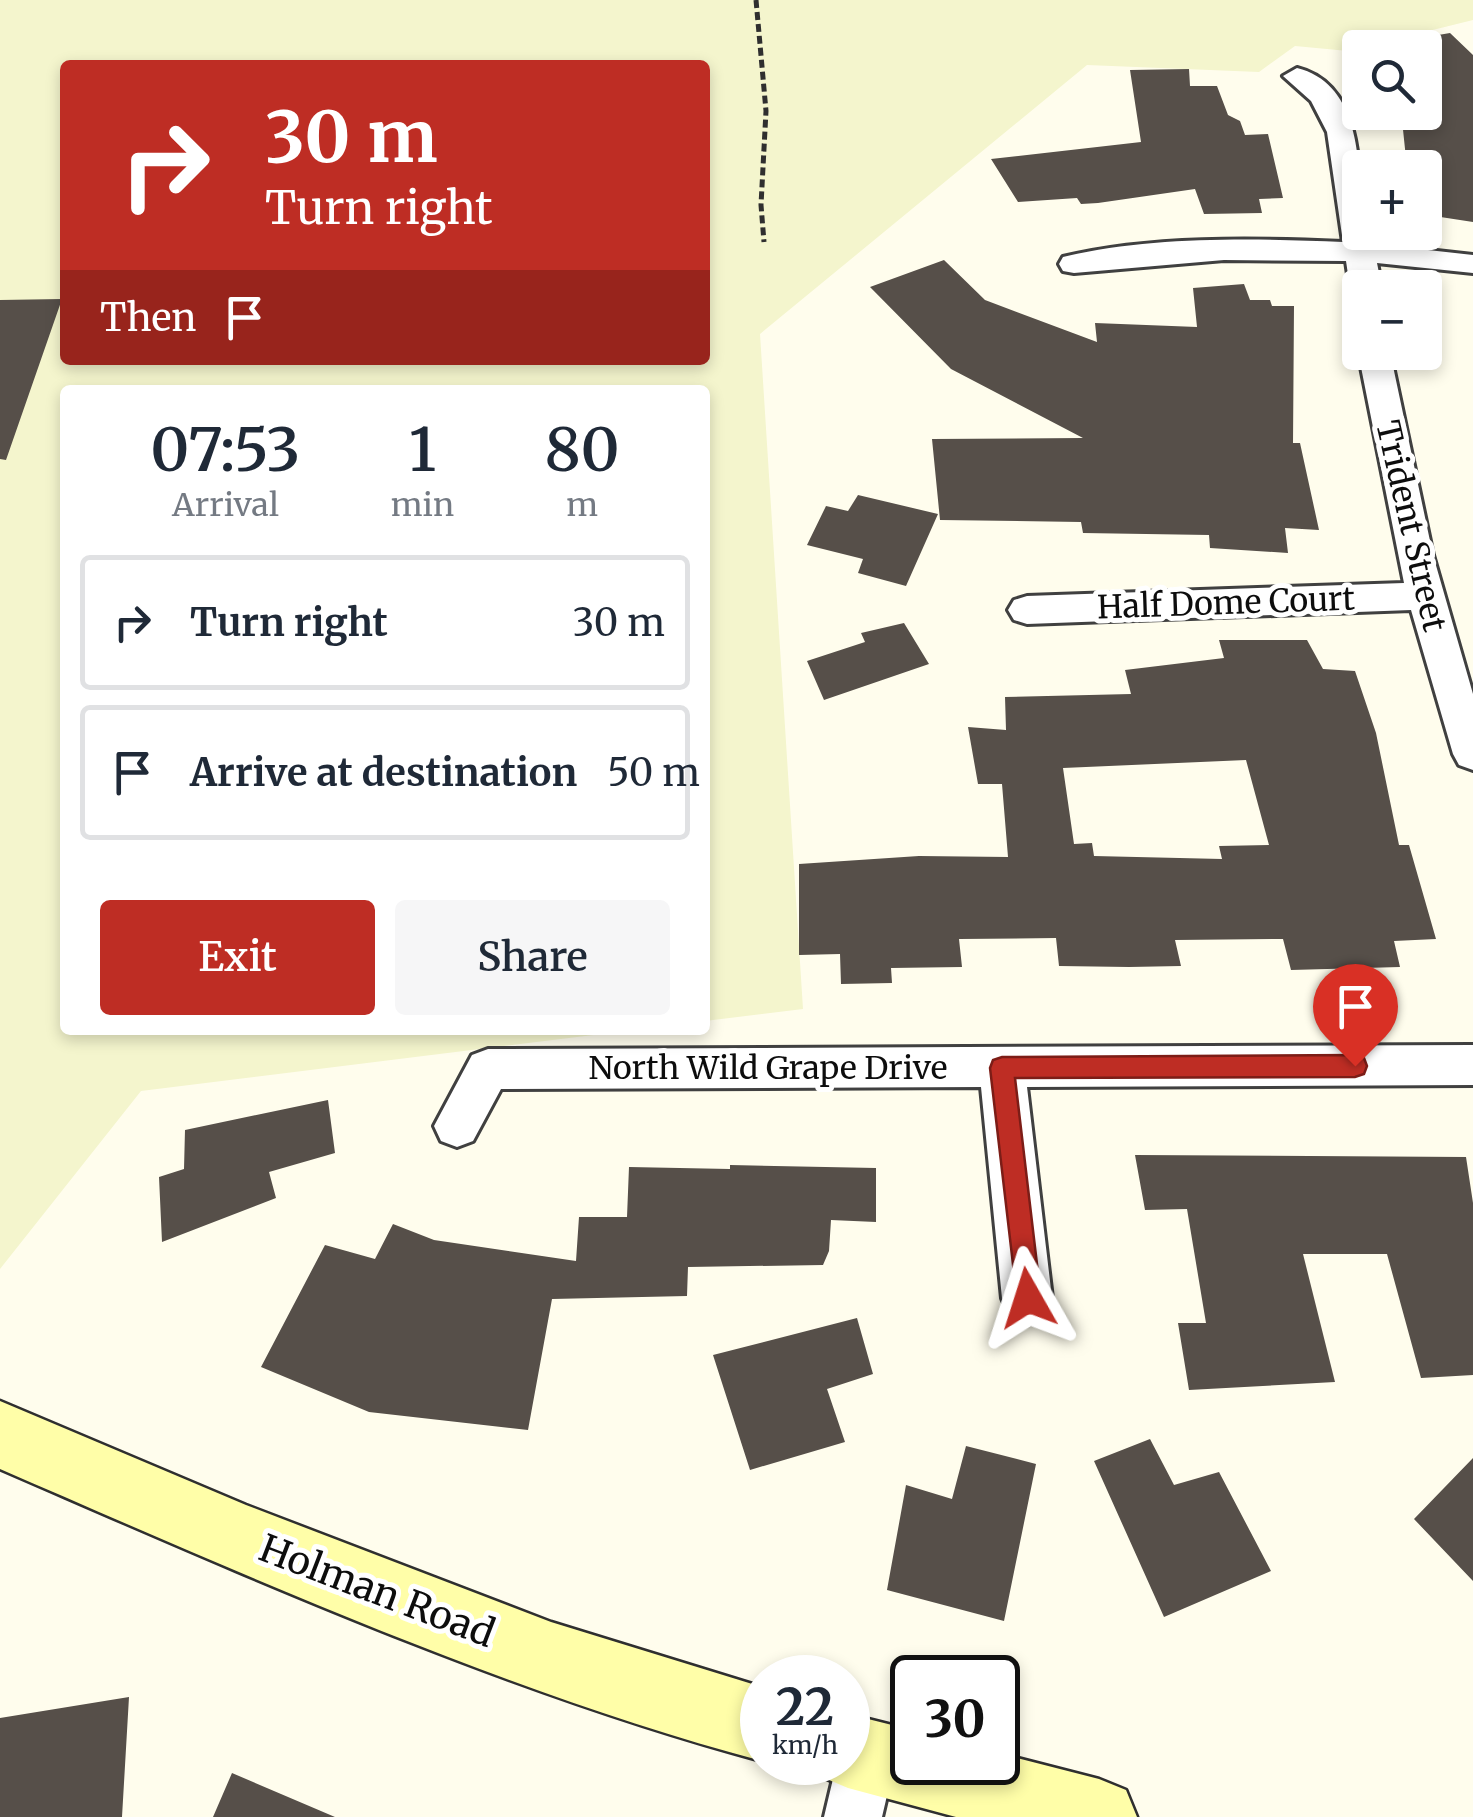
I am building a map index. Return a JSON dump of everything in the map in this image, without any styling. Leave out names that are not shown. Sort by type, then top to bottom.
[{"type":"street","points":[[1297,76],[1323,97],[1342,132],[1364,270]]},
{"type":"street","points":[[1074,264],[1199,250],[1362,251],[1473,264]]},
{"type":"street","name":"Trident Street","points":[[1377,370],[1393,466],[1424,596],[1473,754]]},
{"type":"street","name":"Half Dome Court","points":[[1028,610],[1424,596]]},
{"type":"street","name":"North Wild Grape Drive","points":[[456,1126],[488,1069],[1473,1066]]},
{"type":"street","points":[[1002,1068],[1028,1298]]},
{"type":"street","name":"Holman Road","points":[[0,1435],[240,1538],[551,1658],[740,1717]]},
{"type":"street","points":[[870,1777],[1099,1817]]},
{"type":"path","points":[[756,0],[766,111],[761,205],[764,242]]},
{"type":"green space","points":[[0,0],[1473,0],[1473,20],[1433,30],[1342,30],[1342,50],[1295,46],[1259,72],[1087,65],[760,334],[803,1009],[710,1020],[710,385],[60,385],[60,1035],[594,1035],[141,1091],[0,1269]]},
{"type":"building","points":[[1450,33],[1473,55],[1473,222],[1442,217],[1442,150],[1405,150],[1403,130],[1442,130],[1442,34]]},
{"type":"building","points":[[1189,69],[1190,86],[1217,86],[1228,115],[1240,121],[1245,135],[1268,134],[1283,198],[1259,199],[1262,213],[1204,214],[1195,189],[1098,203],[1081,204],[1077,198],[1018,202],[991,159],[1141,142],[1130,70]]},
{"type":"building","points":[[944,260],[985,300],[1097,342],[1095,323],[1197,327],[1193,288],[1244,284],[1250,300],[1294,306],[1293,443],[1300,443],[1319,530],[1285,528],[1288,553],[1210,548],[1209,535],[1083,533],[1081,522],[940,520],[932,439],[1083,438],[951,369],[870,287]]},
{"type":"building","points":[[60,299],[6,460],[0,459],[0,300]]},
{"type":"building","points":[[858,495],[938,514],[906,586],[858,573],[863,559],[807,545],[826,506],[848,511]]},
{"type":"building","points":[[904,623],[929,664],[824,700],[807,661],[865,642],[861,633]]},
{"type":"building","points":[[1219,640],[1307,640],[1323,669],[1355,671],[1376,733],[1399,845],[1409,845],[1436,939],[1394,941],[1400,967],[1291,970],[1283,939],[1175,940],[1181,966],[1059,966],[1056,938],[959,939],[962,967],[891,968],[892,983],[841,984],[840,954],[799,955],[799,864],[919,856],[1008,857],[1002,784],[978,784],[968,727],[1006,730],[1005,697],[1131,694],[1125,670],[1224,658]],"holes":[[[1246,760],[1269,845],[1219,846],[1222,859],[1094,856],[1092,843],[1074,844],[1063,768]]]},
{"type":"building","points":[[328,1100],[335,1153],[269,1172],[276,1198],[162,1242],[159,1177],[184,1169],[185,1130]]},
{"type":"building","points":[[1135,1155],[1466,1157],[1473,1203],[1473,1375],[1421,1378],[1387,1254],[1303,1254],[1335,1382],[1189,1390],[1178,1323],[1206,1323],[1187,1209],[1145,1210]]},
{"type":"building","points":[[730,1165],[876,1168],[876,1222],[831,1220],[829,1251],[823,1265],[688,1267],[687,1296],[552,1299],[528,1430],[369,1412],[261,1367],[325,1245],[375,1259],[393,1224],[434,1240],[576,1261],[579,1217],[627,1217],[629,1167],[730,1169]]},
{"type":"building","points":[[857,1318],[873,1374],[827,1389],[845,1442],[750,1470],[713,1355]]},
{"type":"building","points":[[1150,1439],[1174,1485],[1219,1472],[1271,1571],[1164,1617],[1094,1461]]},
{"type":"building","points":[[966,1446],[1036,1464],[1004,1621],[887,1590],[906,1485],[952,1499]]},
{"type":"building","points":[[1473,1458],[1473,1581],[1414,1519]]},
{"type":"building","points":[[129,1697],[122,1817],[0,1817],[0,1718]]},
{"type":"building","points":[[232,1773],[335,1817],[213,1817]]},
{"type":"route","points":[[1028,1298],[1002,1068],[1355,1066]]}]
